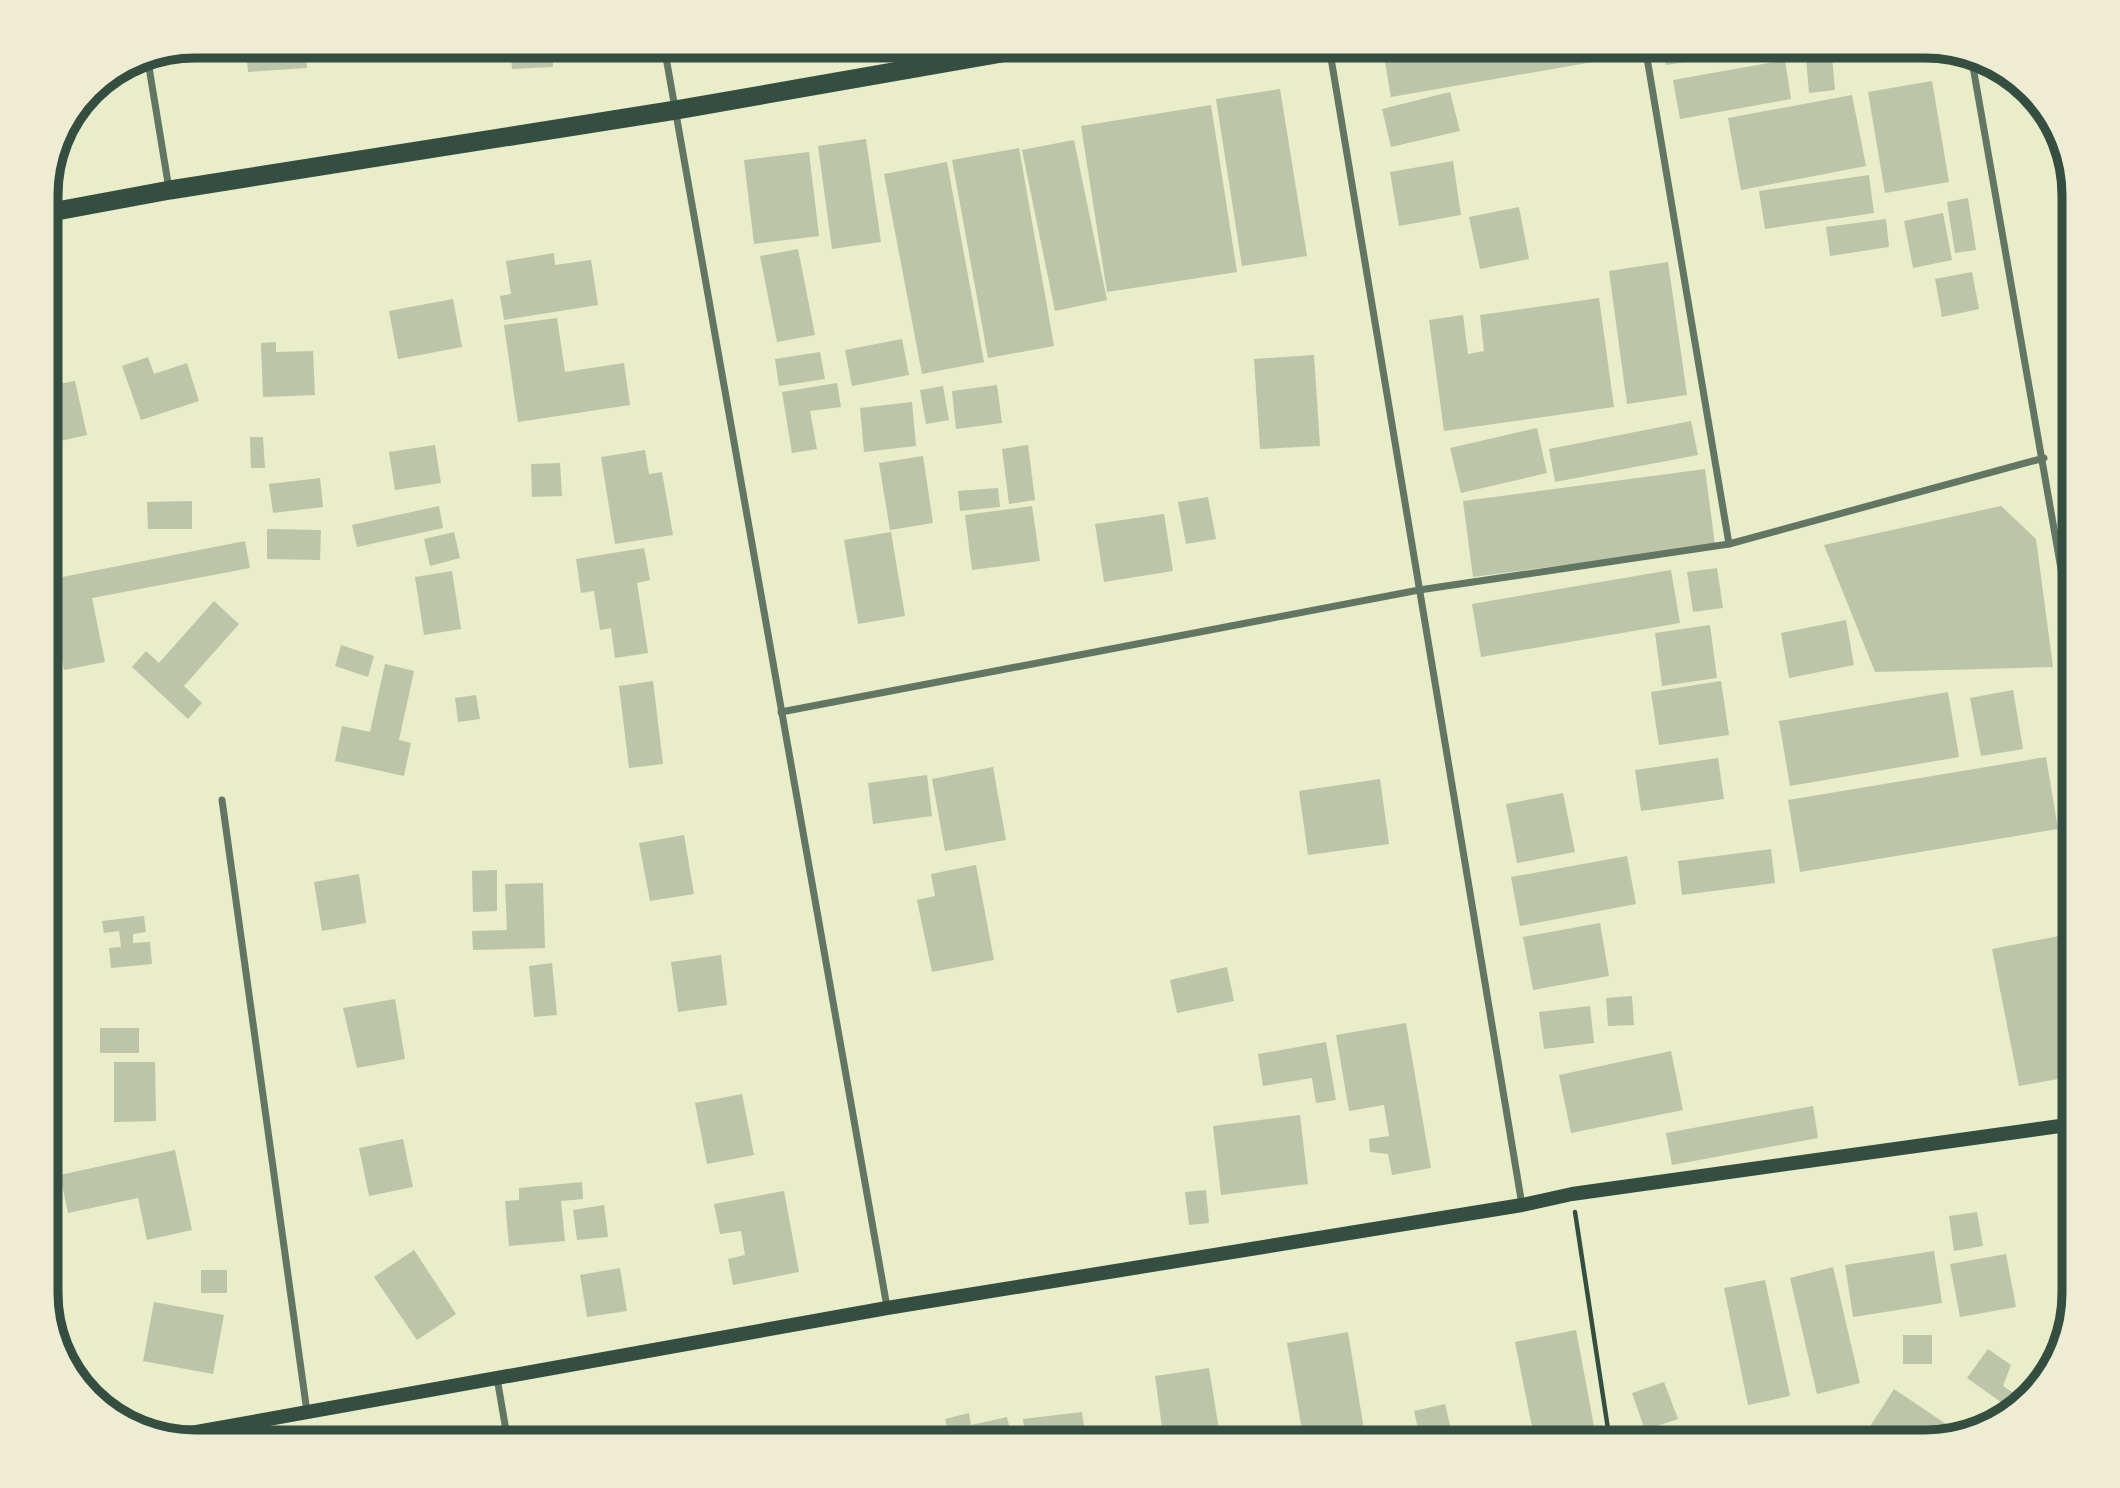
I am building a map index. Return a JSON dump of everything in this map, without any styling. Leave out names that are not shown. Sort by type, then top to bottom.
[{"type":"highway","points":[[58,212],[170,190],[676,110],[973,58]]},
{"type":"main road","points":[[207,1430],[887,1308],[1522,1205],[1572,1194],[2062,1126]]},
{"type":"street","points":[[666,58],[887,1308]]},
{"type":"street","points":[[1331,58],[1522,1205]]},
{"type":"street","points":[[1647,58],[1729,544]]},
{"type":"street","points":[[149,66],[170,190]]},
{"type":"street","points":[[1973,67],[2062,569]]},
{"type":"street","points":[[781,712],[1419,590],[1729,544],[2044,458]]},
{"type":"street","points":[[222,800],[307,1412]]},
{"type":"street","points":[[497,1377],[506,1430]]},
{"type":"path","points":[[1572,1194],[1609,1430]]},
{"type":"building","points":[[247,58],[306,58],[307,68],[248,72]]},
{"type":"building","points":[[511,58],[553,58],[553,67],[512,69]]},
{"type":"building","points":[[1384,58],[1616,58],[1391,97]]},
{"type":"building","points":[[1665,58],[1713,58],[1666,65]]},
{"type":"building","points":[[1806,58],[1832,58],[1835,90],[1809,93]]},
{"type":"building","points":[[1785,60],[1791,99],[1680,119],[1673,80]]},
{"type":"building","points":[[1932,81],[1949,182],[1885,193],[1868,92]]},
{"type":"building","points":[[1280,89],[1307,256],[1242,266],[1216,99]]},
{"type":"building","points":[[1450,92],[1460,131],[1391,147],[1382,109]]},
{"type":"building","points":[[1852,95],[1866,166],[1741,190],[1728,118]]},
{"type":"building","points":[[1211,105],[1237,272],[1107,292],[1081,126]]},
{"type":"building","points":[[866,139],[881,242],[832,249],[818,146]]},
{"type":"building","points":[[1074,140],[1107,300],[1055,311],[1022,150]]},
{"type":"building","points":[[1019,148],[1054,346],[988,358],[952,160]]},
{"type":"building","points":[[809,152],[819,236],[754,244],[744,160]]},
{"type":"building","points":[[1453,161],[1461,215],[1399,226],[1390,172]]},
{"type":"building","points":[[947,162],[984,362],[922,374],[884,174]]},
{"type":"building","points":[[1869,175],[1874,213],[1765,229],[1759,191]]},
{"type":"building","points":[[1968,198],[1976,250],[1955,253],[1947,202]]},
{"type":"building","points":[[1519,207],[1529,259],[1480,269],[1469,217]]},
{"type":"building","points":[[1943,213],[1952,260],[1913,268],[1904,221]]},
{"type":"building","points":[[1886,219],[1889,247],[1830,256],[1826,227]]},
{"type":"building","points":[[798,249],[815,335],[777,342],[760,256]]},
{"type":"building","points":[[554,253],[555,265],[591,260],[598,305],[504,320],[500,296],[511,294],[506,261]]},
{"type":"building","points":[[1668,262],[1687,395],[1627,404],[1609,271]]},
{"type":"building","points":[[1972,272],[1979,309],[1942,317],[1935,279]]},
{"type":"building","points":[[1599,298],[1614,407],[1444,431],[1429,320],[1463,315],[1468,354],[1484,351],[1480,315]]},
{"type":"building","points":[[453,299],[462,347],[398,359],[389,311]]},
{"type":"building","points":[[557,318],[565,372],[624,363],[630,405],[518,422],[504,325]]},
{"type":"building","points":[[902,339],[909,375],[852,386],[845,350]]},
{"type":"building","points":[[276,342],[276,352],[313,351],[315,395],[263,397],[261,343]]},
{"type":"building","points":[[820,352],[825,379],[779,386],[775,359]]},
{"type":"building","points":[[1314,355],[1320,446],[1260,449],[1254,359]]},
{"type":"building","points":[[148,357],[154,374],[187,363],[199,401],[141,420],[122,366]]},
{"type":"building","points":[[75,381],[87,435],[58,441],[58,384]]},
{"type":"building","points":[[837,383],[841,407],[810,411],[817,449],[792,453],[782,392]]},
{"type":"building","points":[[997,385],[1002,423],[956,429],[952,391]]},
{"type":"building","points":[[943,386],[949,420],[926,424],[920,390]]},
{"type":"building","points":[[912,402],[916,446],[864,452],[860,408]]},
{"type":"building","points":[[1691,421],[1698,455],[1555,482],[1549,449]]},
{"type":"building","points":[[1537,428],[1547,473],[1461,493],[1450,448]]},
{"type":"building","points":[[250,437],[263,437],[265,468],[251,468]]},
{"type":"building","points":[[435,445],[441,483],[395,490],[389,452]]},
{"type":"building","points":[[1028,445],[1035,500],[1009,504],[1002,449]]},
{"type":"building","points":[[645,450],[649,474],[662,472],[673,535],[615,544],[601,457]]},
{"type":"building","points":[[923,456],[933,523],[890,530],[879,463]]},
{"type":"building","points":[[560,463],[562,496],[532,497],[531,464]]},
{"type":"building","points":[[1705,469],[1715,545],[1473,577],[1463,501]]},
{"type":"building","points":[[320,478],[323,507],[273,513],[269,484]]},
{"type":"building","points":[[998,488],[1000,507],[960,511],[958,491]]},
{"type":"building","points":[[1208,497],[1216,539],[1186,544],[1178,502]]},
{"type":"building","points":[[192,501],[192,529],[148,529],[147,502]]},
{"type":"building","points":[[439,506],[443,528],[357,547],[352,525]]},
{"type":"building","points":[[1032,506],[1040,561],[972,570],[965,515]]},
{"type":"building","points":[[2001,506],[2036,539],[2053,667],[1875,672],[1824,545]]},
{"type":"building","points":[[1164,514],[1173,571],[1104,582],[1095,524]]},
{"type":"building","points":[[267,529],[321,530],[320,560],[267,559]]},
{"type":"building","points":[[454,532],[460,558],[430,566],[424,539]]},
{"type":"building","points":[[891,532],[905,616],[858,624],[844,540]]},
{"type":"building","points":[[245,541],[250,568],[92,598],[105,662],[64,670],[58,638],[58,578]]},
{"type":"building","points":[[644,548],[650,580],[637,583],[648,653],[615,658],[611,628],[600,630],[594,591],[581,593],[576,559]]},
{"type":"building","points":[[1717,568],[1723,608],[1693,612],[1687,572]]},
{"type":"building","points":[[1671,570],[1680,623],[1481,657],[1472,604]]},
{"type":"building","points":[[452,571],[461,629],[424,635],[415,577]]},
{"type":"building","points":[[214,601],[239,624],[184,686],[202,703],[188,719],[132,667],[146,651],[159,663]]},
{"type":"building","points":[[1846,620],[1854,665],[1789,678],[1781,633]]},
{"type":"building","points":[[1710,625],[1717,678],[1662,686],[1655,633]]},
{"type":"building","points":[[341,645],[374,656],[368,677],[335,666]]},
{"type":"building","points":[[385,664],[414,671],[399,740],[411,743],[404,776],[335,761],[342,726],[370,732]]},
{"type":"building","points":[[653,681],[663,764],[629,768],[619,686]]},
{"type":"building","points":[[1721,681],[1729,735],[1659,745],[1651,692]]},
{"type":"building","points":[[2013,690],[2023,749],[1981,756],[1970,698]]},
{"type":"building","points":[[1948,692],[1959,757],[1790,786],[1779,721]]},
{"type":"building","points":[[476,695],[480,719],[458,722],[455,698]]},
{"type":"building","points":[[2046,757],[2058,829],[1800,872],[1788,800]]},
{"type":"building","points":[[1718,758],[1724,799],[1641,811],[1635,770]]},
{"type":"building","points":[[993,767],[1006,840],[945,851],[932,779]]},
{"type":"building","points":[[927,775],[932,816],[873,824],[868,783]]},
{"type":"building","points":[[1380,779],[1389,844],[1308,855],[1299,791]]},
{"type":"building","points":[[1563,793],[1575,852],[1517,863],[1506,804]]},
{"type":"building","points":[[684,835],[694,894],[650,901],[639,843]]},
{"type":"building","points":[[1771,849],[1775,883],[1682,895],[1678,861]]},
{"type":"building","points":[[1627,856],[1636,904],[1520,926],[1511,877]]},
{"type":"building","points":[[976,865],[994,960],[932,972],[917,900],[935,896],[931,874]]},
{"type":"building","points":[[497,870],[497,911],[473,912],[472,871]]},
{"type":"building","points":[[359,874],[366,923],[322,931],[314,882]]},
{"type":"building","points":[[543,883],[545,948],[473,950],[472,931],[507,930],[505,884]]},
{"type":"building","points":[[144,916],[146,932],[133,934],[133,943],[150,942],[152,964],[111,968],[109,948],[121,947],[119,931],[104,933],[102,921]]},
{"type":"building","points":[[1600,923],[1609,976],[1533,990],[1523,937]]},
{"type":"building","points":[[2062,935],[2062,1078],[2019,1086],[1992,949]]},
{"type":"building","points":[[721,955],[727,1005],[678,1012],[671,962]]},
{"type":"building","points":[[552,963],[557,1015],[534,1017],[529,966]]},
{"type":"building","points":[[1227,967],[1234,1001],[1177,1013],[1170,980]]},
{"type":"building","points":[[1632,996],[1634,1025],[1608,1026],[1606,998]]},
{"type":"building","points":[[395,999],[405,1059],[357,1068],[343,1008]]},
{"type":"building","points":[[1590,1006],[1594,1043],[1544,1049],[1539,1012]]},
{"type":"building","points":[[1406,1023],[1431,1168],[1392,1175],[1388,1154],[1370,1152],[1369,1139],[1389,1136],[1384,1105],[1349,1111],[1336,1035]]},
{"type":"building","points":[[100,1028],[139,1028],[139,1053],[100,1053]]},
{"type":"building","points":[[1326,1042],[1336,1100],[1316,1103],[1312,1078],[1263,1086],[1258,1054]]},
{"type":"building","points":[[1671,1051],[1683,1110],[1571,1133],[1559,1075]]},
{"type":"building","points":[[114,1062],[155,1062],[156,1121],[114,1122]]},
{"type":"building","points":[[742,1094],[754,1155],[707,1164],[695,1103]]},
{"type":"building","points":[[1813,1106],[1818,1138],[1672,1165],[1666,1133]]},
{"type":"building","points":[[1300,1115],[1308,1184],[1221,1195],[1213,1126]]},
{"type":"building","points":[[403,1139],[413,1187],[369,1196],[359,1148]]},
{"type":"building","points":[[175,1150],[192,1230],[147,1240],[138,1198],[68,1213],[60,1175]]},
{"type":"building","points":[[582,1182],[583,1199],[561,1201],[565,1241],[509,1246],[505,1201],[519,1200],[519,1188]]},
{"type":"building","points":[[1206,1190],[1209,1223],[1189,1225],[1185,1192]]},
{"type":"building","points":[[784,1191],[799,1272],[733,1285],[728,1259],[745,1255],[741,1231],[720,1234],[714,1204]]},
{"type":"building","points":[[604,1205],[608,1237],[577,1240],[573,1210]]},
{"type":"building","points":[[1977,1212],[1983,1246],[1954,1251],[1949,1216]]},
{"type":"building","points":[[414,1250],[456,1314],[417,1340],[374,1277]]},
{"type":"building","points":[[1934,1251],[1942,1303],[1853,1317],[1845,1265]]},
{"type":"building","points":[[2006,1254],[2016,1307],[1960,1317],[1950,1264]]},
{"type":"building","points":[[1833,1267],[1860,1383],[1817,1394],[1790,1278]]},
{"type":"building","points":[[620,1268],[627,1311],[587,1317],[580,1275]]},
{"type":"building","points":[[201,1270],[227,1270],[227,1293],[201,1293]]},
{"type":"building","points":[[1765,1280],[1790,1396],[1748,1405],[1724,1288]]},
{"type":"building","points":[[154,1302],[224,1315],[213,1374],[143,1361]]},
{"type":"building","points":[[1576,1330],[1595,1430],[1533,1430],[1515,1342]]},
{"type":"building","points":[[1348,1332],[1364,1430],[1302,1430],[1287,1343]]},
{"type":"building","points":[[1903,1335],[1932,1335],[1932,1364],[1903,1364]]},
{"type":"building","points":[[1988,1349],[2011,1365],[2003,1386],[2016,1395],[2004,1404],[1967,1378]]},
{"type":"building","points":[[1209,1368],[1219,1430],[1162,1430],[1155,1376]]},
{"type":"building","points":[[1664,1382],[1678,1419],[1645,1430],[1632,1393]]},
{"type":"building","points":[[1894,1389],[1952,1428],[1925,1430],[1868,1430]]},
{"type":"building","points":[[1445,1404],[1451,1430],[1418,1430],[1414,1411]]},
{"type":"building","points":[[1082,1412],[1084,1430],[1024,1430],[1023,1419]]},
{"type":"building","points":[[969,1413],[971,1425],[1007,1417],[1010,1430],[948,1430],[945,1419]]}]
